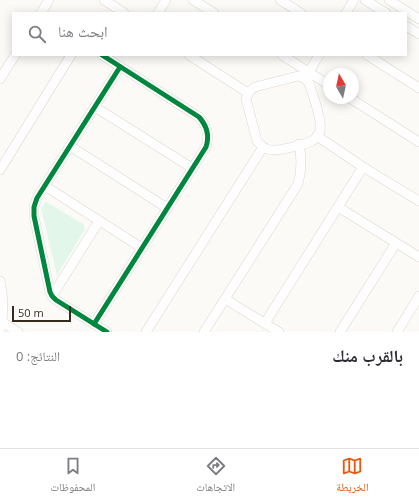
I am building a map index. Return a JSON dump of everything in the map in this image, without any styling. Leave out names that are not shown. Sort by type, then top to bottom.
[{"type":"street","points":[[42,12],[49,0]]},
{"type":"street","points":[[159,12],[166,0]]},
{"type":"street","points":[[193,0],[212,12]]},
{"type":"street","points":[[280,0],[299,12]]},
{"type":"street","points":[[347,12],[354,0]]},
{"type":"street","points":[[365,0],[384,12]]},
{"type":"street","points":[[389,0],[419,19]]},
{"type":"street","points":[[107,1],[123,12]]},
{"type":"street","points":[[407,27],[419,34]]},
{"type":"street","points":[[0,79],[14,56]]},
{"type":"street","points":[[0,170],[70,56]]},
{"type":"street","points":[[94,324],[206,147],[208,141],[208,135],[204,122],[199,117],[104,56]]},
{"type":"street","points":[[191,56],[248,93]]},
{"type":"street","points":[[283,56],[307,75],[323,82]]},
{"type":"street","points":[[307,75],[255,87],[248,93],[246,99],[257,141],[263,147],[278,150],[312,140],[320,132],[320,124],[307,80],[307,75],[318,56]]},
{"type":"street","points":[[369,56],[419,88]]},
{"type":"street","points":[[107,332],[52,296],[34,212],[35,202],[120,67]]},
{"type":"street","points":[[359,104],[419,142]]},
{"type":"street","points":[[95,107],[192,168]]},
{"type":"street","points":[[317,136],[363,167],[419,201]]},
{"type":"street","points":[[204,332],[298,184],[302,164],[302,154],[299,144]]},
{"type":"street","points":[[70,146],[167,208]]},
{"type":"street","points":[[146,332],[263,147]]},
{"type":"street","points":[[265,323],[363,167]]},
{"type":"street","points":[[45,186],[142,248]]},
{"type":"street","points":[[338,207],[419,257]]},
{"type":"street","points":[[52,296],[100,221]]},
{"type":"street","points":[[340,332],[396,243]]},
{"type":"street","points":[[0,281],[4,305],[1,326],[18,332]]},
{"type":"street","points":[[397,332],[419,296]]},
{"type":"street","points":[[225,299],[279,332]]},
{"type":"green space","points":[[46,202],[83,224],[85,229],[57,275],[41,208]]},
{"type":"cycle path","points":[[94,324],[206,147],[208,139],[206,127],[199,117],[104,56]]},
{"type":"cycle path","points":[[107,332],[52,296],[34,216],[34,207],[37,198],[120,67]]}]
